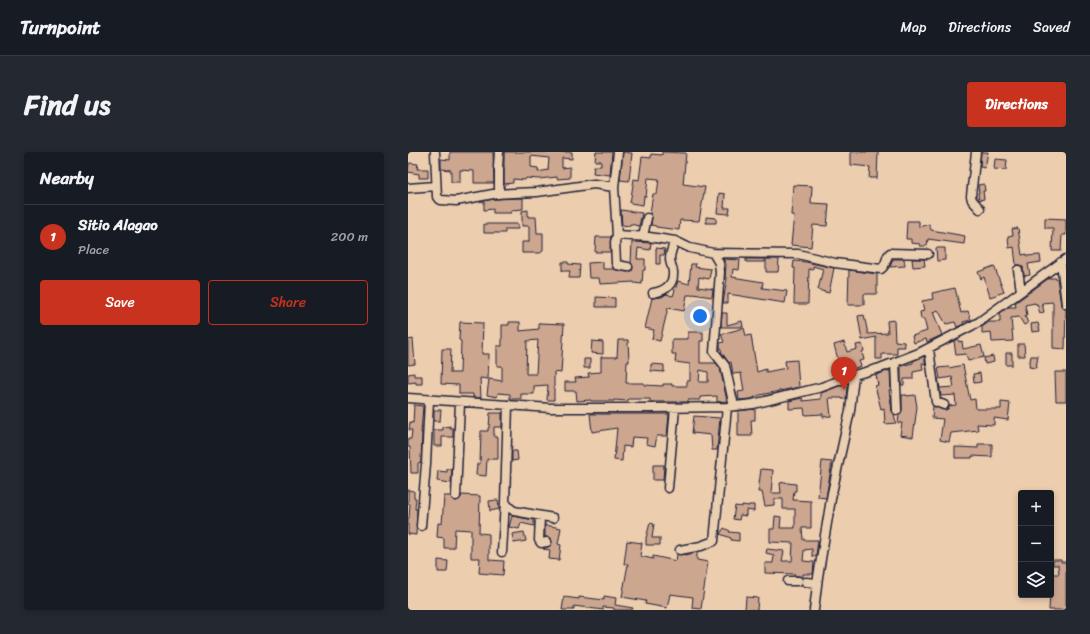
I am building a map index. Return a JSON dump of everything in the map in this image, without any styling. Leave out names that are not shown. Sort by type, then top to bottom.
[{"type":"street","points":[[435,152],[437,197],[441,200],[456,201],[499,194],[537,192],[594,184],[614,187]]},
{"type":"street","points":[[499,152],[499,194]]},
{"type":"street","points":[[618,152],[614,187],[617,235],[615,242],[616,263],[617,265],[628,268]]},
{"type":"street","points":[[976,152],[971,196],[972,200],[980,209]]},
{"type":"street","points":[[408,188],[436,186]]},
{"type":"street","points":[[643,236],[647,218]]},
{"type":"street","points":[[617,235],[643,236],[675,240],[690,248],[713,253],[798,254],[835,263],[881,269],[886,264],[890,253],[928,254]]},
{"type":"street","points":[[653,293],[668,288],[673,271],[670,260],[675,240]]},
{"type":"street","points":[[680,550],[701,546],[714,541],[731,407],[725,366],[714,352],[720,272],[719,263],[713,253]]},
{"type":"street","points":[[408,398],[460,403],[551,408],[731,407],[753,404],[822,387],[929,349],[979,322],[1064,261]]},
{"type":"street","points":[[1064,261],[1066,304]]},
{"type":"street","points":[[1018,270],[1021,291]]},
{"type":"street","points":[[929,349],[936,402],[944,405]]},
{"type":"street","points":[[894,362],[897,410]]},
{"type":"street","points":[[814,610],[832,493],[850,411],[854,375]]},
{"type":"street","points":[[421,526],[426,464],[428,400]]},
{"type":"street","points":[[456,496],[460,403]]},
{"type":"street","points":[[502,552],[508,405]]},
{"type":"street","points":[[668,488],[675,408]]},
{"type":"street","points":[[505,502],[514,511],[553,518]]},
{"type":"street","points":[[540,516],[539,540],[541,543],[547,542]]},
{"type":"street","points":[[788,581],[817,583]]},
{"type":"building","points":[[450,152],[493,152],[494,183],[474,183],[474,171],[460,170],[460,182],[451,182],[451,170],[441,169],[441,159],[450,160]]},
{"type":"building","points":[[504,152],[572,152],[572,159],[562,158],[562,168],[570,167],[570,178],[557,179],[557,177],[539,179],[526,178],[525,180],[513,179],[513,183],[504,184]],"holes":[[[531,156],[549,158],[548,170],[538,172],[538,168],[531,167]]]},
{"type":"building","points":[[596,152],[612,152],[610,175],[593,173],[594,166],[601,166],[601,161],[595,161]]},
{"type":"building","points":[[623,152],[632,153],[629,181],[620,180]]},
{"type":"building","points":[[662,152],[686,153],[683,184],[705,187],[699,221],[680,220],[679,230],[651,225],[652,217],[650,213],[653,194],[657,194],[659,179],[648,178],[646,197],[644,196],[643,205],[630,203],[634,179],[639,180],[642,157],[651,158],[651,154],[662,155]]},
{"type":"building","points":[[851,152],[878,152],[877,178],[869,178],[870,167],[851,165]]},
{"type":"building","points":[[981,152],[988,152],[985,168],[980,167]]},
{"type":"building","points":[[995,159],[1007,160],[1006,170],[994,169]]},
{"type":"building","points":[[409,163],[418,164],[417,169],[428,169],[428,178],[419,178],[419,174],[408,172]]},
{"type":"building","points":[[984,184],[984,199],[979,200],[978,185]]},
{"type":"building","points":[[793,185],[812,186],[811,203],[829,204],[827,226],[813,225],[811,247],[791,245],[794,215],[791,215]]},
{"type":"building","points":[[719,193],[725,194],[724,208],[730,208],[729,214],[717,213]]},
{"type":"building","points":[[523,198],[523,209],[511,210],[511,213],[493,213],[493,209],[484,210],[484,201],[494,199]]},
{"type":"building","points":[[528,210],[528,217],[536,217],[537,233],[543,233],[543,251],[540,253],[522,253],[522,242],[529,242],[529,226],[522,226],[522,211]]},
{"type":"building","points":[[621,210],[642,213],[639,226],[630,224],[630,226],[622,225]]},
{"type":"building","points":[[706,217],[716,218],[716,223],[706,223]]},
{"type":"building","points":[[1045,218],[1066,219],[1066,235],[1062,235],[1061,251],[1052,251],[1053,228],[1045,228]]},
{"type":"building","points":[[907,221],[919,221],[919,227],[929,224],[931,230],[965,236],[964,244],[928,239],[927,246],[920,246],[920,244],[911,243],[911,239],[906,239]]},
{"type":"building","points":[[484,224],[518,224],[518,229],[505,229],[505,233],[484,233]]},
{"type":"building","points":[[1018,228],[1022,255],[1040,255],[1041,262],[1028,264],[1030,275],[1024,276],[1023,267],[1016,265],[1014,247],[1009,248],[1008,236],[1013,235],[1012,229]]},
{"type":"building","points":[[596,237],[611,237],[610,252],[595,252]]},
{"type":"building","points":[[632,242],[651,243],[650,250],[638,248],[637,259],[645,259],[645,270],[643,270],[642,284],[634,282],[600,284],[599,278],[589,278],[588,263],[603,262],[603,269],[613,269],[627,272],[632,271]]},
{"type":"building","points":[[656,248],[665,249],[664,255],[660,255],[660,264],[656,264]]},
{"type":"building","points":[[936,248],[945,248],[945,260],[937,261]]},
{"type":"building","points":[[723,259],[740,260],[739,270],[733,269],[732,277],[763,282],[762,288],[787,291],[785,303],[728,294],[728,303],[723,303],[727,278],[725,278],[726,264]]},
{"type":"building","points":[[746,259],[765,259],[765,262],[746,262]]},
{"type":"building","points":[[766,259],[779,259],[778,272],[766,272]]},
{"type":"building","points":[[893,259],[904,259],[905,266],[890,267]]},
{"type":"building","points":[[912,259],[924,259],[925,266],[913,267]]},
{"type":"building","points":[[794,261],[834,268],[829,293],[818,290],[823,269],[813,266],[813,270],[809,269],[808,304],[794,304]]},
{"type":"building","points":[[562,262],[580,265],[579,278],[569,278],[570,271],[562,271]]},
{"type":"building","points":[[691,264],[696,264],[695,267],[711,269],[709,279],[699,277],[698,287],[713,289],[712,297],[693,294],[687,295],[684,311],[668,308],[660,341],[652,339],[654,330],[645,328],[652,298],[662,297],[666,294],[673,296],[678,281],[689,284]]},
{"type":"building","points":[[994,266],[1004,292],[990,297],[984,277],[981,279],[978,272]]},
{"type":"building","points":[[849,270],[877,274],[877,294],[864,294],[864,305],[848,305]]},
{"type":"building","points":[[1049,278],[1057,278],[1061,305],[1062,308],[1066,309],[1065,349],[1053,348],[1053,302],[1042,303],[1044,312],[1040,313],[1037,304],[1025,305],[1027,315],[1025,316],[1028,323],[1024,325],[1019,317],[1011,318],[1013,341],[992,342],[991,332],[982,333],[982,327],[989,322],[1000,322],[1000,313],[1008,307],[1016,307],[1015,303]]},
{"type":"building","points":[[955,288],[961,313],[968,311],[971,320],[963,322],[964,324],[957,327],[955,322],[946,324],[938,310],[933,312],[942,335],[927,342],[926,339],[914,343],[912,336],[927,331],[924,319],[921,319],[920,312],[924,311],[922,301],[933,299],[932,293]]},
{"type":"building","points":[[596,297],[615,298],[615,307],[596,307]]},
{"type":"building","points":[[722,313],[727,313],[727,325],[742,321],[743,327],[721,327]]},
{"type":"building","points":[[864,315],[868,334],[888,333],[887,321],[894,320],[895,341],[904,342],[905,347],[897,347],[897,354],[882,354],[882,359],[876,359],[876,337],[862,340],[858,316]]},
{"type":"building","points":[[460,322],[483,323],[482,354],[489,354],[488,379],[480,378],[481,398],[473,397],[473,394],[459,394],[459,385],[441,384],[442,349],[451,349],[450,373],[460,373]]},
{"type":"building","points":[[509,322],[520,322],[520,331],[539,329],[539,323],[564,324],[561,373],[554,372],[554,400],[547,400],[548,385],[534,386],[534,394],[521,394],[521,399],[510,399],[510,394],[498,393],[497,397],[487,395],[489,379],[502,381],[502,366],[497,366],[497,346],[502,346],[502,325],[509,325]],"holes":[[[538,340],[536,374],[526,374],[527,341]]]},
{"type":"building","points":[[1038,323],[1040,331],[1032,332],[1031,324]]},
{"type":"building","points":[[744,328],[746,336],[751,335],[757,372],[766,369],[766,372],[786,368],[785,361],[797,360],[799,387],[760,395],[751,399],[739,400],[738,392],[744,391],[741,373],[733,374],[731,362],[729,363],[722,353],[720,343],[724,342],[721,334]]},
{"type":"building","points":[[688,332],[703,332],[703,341],[700,341],[700,363],[716,363],[720,368],[727,401],[717,402],[717,396],[700,397],[700,400],[688,400],[688,402],[650,402],[650,399],[628,399],[628,401],[577,401],[576,391],[565,391],[565,382],[576,382],[575,378],[589,377],[588,373],[601,372],[601,357],[617,357],[618,340],[628,340],[629,362],[627,362],[626,383],[644,383],[644,385],[663,386],[663,384],[672,384],[672,386],[687,386],[687,381],[690,381],[690,364],[675,362],[676,354],[672,354],[672,339],[688,339]],"holes":[[[700,370],[708,372],[708,382],[699,382]]]},
{"type":"building","points":[[413,339],[415,364],[408,365],[408,340]]},
{"type":"building","points":[[958,339],[959,342],[962,341],[963,349],[981,345],[984,357],[968,361],[966,354],[956,355],[954,341]]},
{"type":"building","points":[[592,341],[603,342],[603,354],[591,353]]},
{"type":"building","points":[[844,342],[847,352],[857,349],[856,345],[862,344],[864,360],[859,361],[861,366],[837,374],[834,365],[839,363],[834,345]]},
{"type":"building","points":[[1018,344],[1024,344],[1025,356],[1018,356]]},
{"type":"building","points":[[1006,353],[1012,353],[1012,365],[1006,365]]},
{"type":"building","points":[[924,356],[926,366],[922,363],[923,370],[913,372],[913,379],[904,379],[904,385],[901,385],[901,366],[913,363],[913,361]]},
{"type":"building","points":[[993,356],[994,362],[985,364],[984,358]]},
{"type":"building","points":[[1031,356],[1038,356],[1036,368],[1029,367]]},
{"type":"building","points":[[584,359],[590,359],[590,368],[584,368]]},
{"type":"building","points":[[651,364],[664,365],[664,372],[651,371]]},
{"type":"building","points":[[963,365],[970,400],[975,399],[976,409],[1001,409],[1001,402],[1010,403],[1008,420],[994,418],[994,425],[977,424],[978,430],[951,433],[949,442],[940,440],[943,419],[932,418],[933,406],[945,410],[948,409],[949,406],[956,405],[955,395],[941,396],[938,378],[940,388],[954,387],[952,377],[940,379],[938,368],[949,368]]},
{"type":"building","points":[[890,370],[891,390],[889,390],[892,411],[896,423],[885,424],[884,408],[881,409],[875,386],[878,385],[876,375]]},
{"type":"building","points":[[1055,372],[1066,372],[1066,401],[1056,401]]},
{"type":"building","points":[[414,373],[414,376],[422,376],[422,384],[416,384],[416,382],[408,383],[408,374]]},
{"type":"building","points":[[980,373],[981,382],[974,383],[973,374]]},
{"type":"building","points":[[839,386],[847,386],[846,399],[829,398],[831,416],[823,417],[823,414],[805,415],[804,408],[789,409],[789,401],[802,398],[803,401],[821,399],[821,393]]},
{"type":"building","points":[[902,395],[915,395],[917,407],[913,437],[900,435],[902,423],[898,423],[899,415],[902,410]]},
{"type":"building","points":[[414,405],[423,406],[421,462],[418,463],[418,473],[411,473],[410,447],[408,447],[408,439],[411,439],[412,430],[409,430],[410,422],[413,423]]},
{"type":"building","points":[[755,409],[755,420],[751,420],[752,436],[738,436],[738,411]]},
{"type":"building","points":[[434,410],[441,410],[440,421],[434,421]]},
{"type":"building","points":[[490,413],[502,413],[502,427],[494,427],[494,437],[498,437],[498,459],[487,459],[486,476],[476,475],[477,464],[480,464],[481,431],[488,431]]},
{"type":"building","points":[[590,414],[669,414],[667,436],[657,436],[655,446],[646,444],[647,438],[632,437],[631,447],[623,446],[622,461],[614,460],[617,428],[592,432]]},
{"type":"building","points":[[694,416],[720,418],[717,450],[712,450],[711,435],[692,433]]},
{"type":"building","points":[[450,426],[450,428],[453,428],[453,437],[442,437],[442,446],[434,446],[434,430],[443,430],[443,427]]},
{"type":"building","points":[[978,444],[992,444],[992,457],[972,456],[972,458],[955,458],[955,447],[978,448]]},
{"type":"building","points":[[512,451],[517,451],[518,460],[512,461]]},
{"type":"building","points":[[822,461],[832,462],[826,498],[818,497]]},
{"type":"building","points":[[653,465],[664,465],[663,480],[653,480]]},
{"type":"building","points":[[447,469],[452,469],[451,483],[437,481],[438,471],[447,472]]},
{"type":"building","points":[[761,469],[773,470],[771,493],[781,493],[780,483],[786,482],[796,484],[796,491],[794,491],[793,500],[811,501],[811,528],[802,528],[803,540],[818,540],[816,556],[812,556],[812,549],[804,550],[803,561],[814,562],[813,574],[803,574],[803,578],[800,576],[794,576],[795,574],[765,573],[765,563],[773,563],[774,555],[766,553],[767,549],[784,551],[782,561],[792,561],[793,543],[770,542],[770,529],[774,529],[775,516],[781,517],[780,528],[795,528],[795,509],[783,509],[783,499],[774,499],[774,505],[765,506],[762,492],[758,492]]},
{"type":"building","points":[[408,490],[414,491],[414,498],[416,498],[416,535],[408,534],[410,504],[408,504]]},
{"type":"building","points":[[462,495],[480,496],[479,533],[489,534],[489,560],[504,561],[503,575],[479,573],[480,558],[471,558],[471,530],[455,529],[454,548],[444,548],[444,538],[437,537],[438,523],[442,524],[444,496],[451,496],[453,500],[456,501],[460,499]]},
{"type":"building","points":[[498,500],[499,509],[490,511],[489,501]]},
{"type":"building","points":[[742,505],[754,505],[754,511],[746,510],[746,516],[740,515],[739,520],[733,519],[735,506],[742,507]]},
{"type":"building","points":[[512,516],[534,520],[534,526],[521,523],[519,529],[509,527]]},
{"type":"building","points":[[650,523],[654,524],[652,538],[660,538],[660,545],[646,545],[646,538]]},
{"type":"building","points":[[545,525],[561,528],[558,544],[561,545],[559,560],[549,559],[550,550],[543,549],[552,544],[551,538],[545,537]]},
{"type":"building","points":[[724,528],[730,531],[729,532],[739,533],[739,541],[731,540],[731,538],[720,534]]},
{"type":"building","points":[[524,532],[526,541],[514,543],[512,534]]},
{"type":"building","points":[[627,541],[642,543],[640,556],[653,559],[653,556],[676,561],[677,554],[691,555],[691,553],[697,552],[697,560],[708,562],[701,609],[692,608],[693,597],[670,594],[667,608],[645,604],[646,601],[622,597],[628,564],[624,564]]},
{"type":"building","points":[[438,560],[448,561],[447,572],[438,572]]},
{"type":"building","points":[[1054,560],[1066,562],[1066,610],[1049,610],[1050,598],[1054,598],[1054,574],[1059,574],[1058,565],[1054,565]]},
{"type":"building","points":[[604,596],[616,598],[615,605],[633,608],[632,610],[614,610],[614,608],[603,607],[603,610],[574,606],[574,610],[562,610],[564,597],[604,600]]},
{"type":"building","points":[[746,597],[758,598],[757,610],[745,610]]},
{"type":"place","name":"Sitio Alagao","points":[[844,390]]}]
